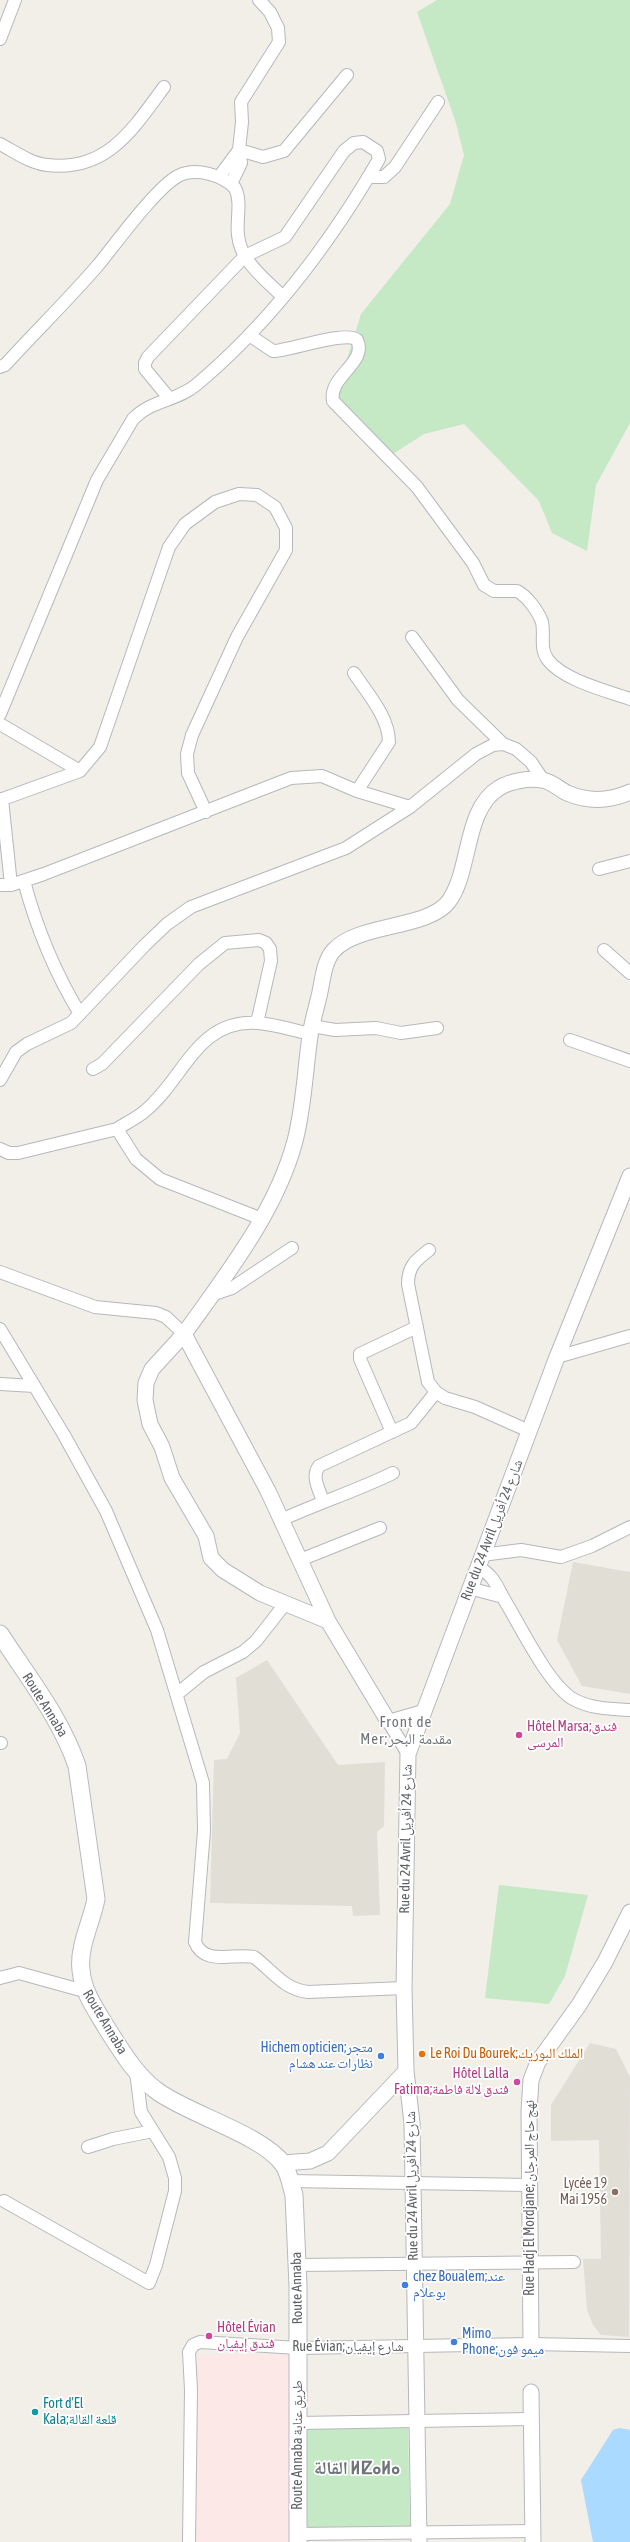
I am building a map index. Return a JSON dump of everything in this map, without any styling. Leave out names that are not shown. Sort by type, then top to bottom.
[{"type":"main road","name":"Route Annaba","points":[[0,1634],[59,1726],[71,1747],[77,1766],[95,1881],[96,1899],[82,1953],[80,1968],[84,1991],[136,2072],[157,2091],[253,2141],[283,2163],[294,2195],[298,2348]]},
{"type":"main road","name":"Route Annaba طريق عنابة","points":[[298,2348],[298,2538]]},
{"type":"street","points":[[0,39],[16,0]]},
{"type":"street","points":[[231,184],[241,163],[239,150],[242,122],[241,102],[279,42],[278,28],[270,12],[259,0]]},
{"type":"street","points":[[239,150],[263,158],[284,151],[347,75]]},
{"type":"street","points":[[0,144],[23,158],[47,165],[65,165],[94,158],[108,153],[121,141],[164,87]]},
{"type":"street","points":[[368,177],[384,177],[395,167],[438,102]]},
{"type":"street","points":[[0,714],[97,480],[133,419],[147,407],[184,394],[196,385],[249,335],[283,297],[320,249],[379,159],[378,153],[367,142],[354,143],[344,151],[285,237],[245,256],[146,360],[145,369],[169,398]]},
{"type":"street","points":[[219,177],[239,150]]},
{"type":"street","points":[[0,367],[6,365],[92,271],[170,181],[191,172],[219,177],[231,184],[237,193],[238,235],[245,256],[283,297]]},
{"type":"street","points":[[249,335],[273,351],[312,342],[332,341],[349,336],[357,340],[359,350],[357,356],[334,386],[334,401],[417,487],[468,557],[484,585],[494,591],[517,591],[533,607],[542,622],[542,643],[548,660],[556,668],[590,686],[630,699]]},
{"type":"street","points":[[206,812],[188,773],[187,754],[192,735],[237,637],[286,550],[286,528],[275,507],[256,494],[239,494],[215,502],[185,524],[169,547],[108,729],[100,747],[80,771],[1,800],[5,885],[24,881],[206,812],[291,778],[322,776],[357,791],[410,807]]},
{"type":"street","points":[[412,637],[458,700],[503,744],[516,749],[531,762],[543,780],[569,794],[594,800],[616,798],[630,792]]},
{"type":"street","points":[[354,674],[380,713],[389,736],[389,742],[357,791]]},
{"type":"street","points":[[0,724],[80,771]]},
{"type":"street","points":[[0,1080],[16,1052],[27,1044],[71,1023],[144,946],[167,924],[191,907],[346,848],[410,807],[476,754],[493,745],[503,744]]},
{"type":"street","points":[[328,1621],[285,1604],[243,1583],[223,1570],[211,1558],[206,1536],[172,1478],[162,1447],[150,1424],[145,1400],[148,1376],[155,1363],[184,1334],[262,1219],[285,1171],[295,1141],[303,1103],[311,1030],[326,966],[334,950],[352,938],[429,915],[447,904],[459,886],[471,831],[484,803],[497,789],[516,781],[543,780]]},
{"type":"street","points":[[599,869],[630,861]]},
{"type":"street","points":[[24,881],[39,933],[60,980],[80,1014]]},
{"type":"street","points":[[93,1069],[102,1064],[183,980],[225,943],[259,940],[266,943],[270,949],[271,961],[257,1023]]},
{"type":"street","points":[[604,950],[630,973]]},
{"type":"street","points":[[0,1149],[9,1153],[18,1153],[117,1129],[145,1111],[205,1039],[220,1028],[257,1023],[311,1030],[376,1028],[401,1033],[437,1028]]},
{"type":"street","points":[[570,1040],[630,1061]]},
{"type":"street","points":[[117,1129],[136,1159],[146,1170],[160,1179],[262,1219]]},
{"type":"street","name":"Rue du 24 Avril شارع 24 أفريل","points":[[419,2538],[412,2123],[406,2071],[404,1988],[408,1754],[557,1357],[630,1176]]},
{"type":"street","points":[[211,1295],[232,1288],[292,1248]]},
{"type":"street","points":[[429,1250],[414,1262],[408,1272],[408,1284],[428,1382],[436,1392],[445,1398],[475,1407],[529,1431]]},
{"type":"street","points":[[0,1272],[95,1307],[156,1313],[166,1317],[184,1334],[268,1491],[328,1621],[408,1754]]},
{"type":"street","points":[[392,1432],[360,1359],[360,1354],[417,1327]]},
{"type":"street","points":[[0,1329],[106,1511],[150,1609],[203,1783],[204,1831],[195,1942],[198,1949],[203,1955],[213,1957],[254,1957],[284,1985],[294,1990],[308,1992],[404,1988]]},
{"type":"street","points":[[557,1357],[630,1336]]},
{"type":"street","points":[[0,1384],[34,1386]]},
{"type":"street","points":[[323,1501],[315,1478],[315,1471],[319,1466],[416,1420],[423,1406],[436,1392]]},
{"type":"street","points":[[281,1520],[323,1501],[360,1489],[393,1473]]},
{"type":"street","points":[[630,1527],[592,1546],[561,1557],[521,1550],[480,1561],[495,1580],[502,1597],[549,1674],[565,1692],[572,1698],[598,1708],[630,1710]]},
{"type":"street","points":[[300,1560],[380,1528]]},
{"type":"street","points":[[470,1588],[502,1597]]},
{"type":"street","points":[[177,1694],[204,1672],[243,1652],[256,1641],[285,1604]]},
{"type":"street","points":[[388,1721],[423,1711]]},
{"type":"street","name":"Rue Hadj El Mordjane; نهج حاج المرجان","points":[[531,2344],[529,2104],[533,2072],[544,2053],[579,2005],[605,1962],[630,1912]]},
{"type":"street","points":[[0,1978],[19,1973],[84,1991]]},
{"type":"street","points":[[283,2163],[310,2161],[328,2153],[406,2071]]},
{"type":"street","points":[[4,2201],[149,2283],[156,2265],[175,2191],[175,2178],[169,2157],[141,2112],[136,2072]]},
{"type":"street","points":[[88,2147],[113,2138],[153,2131]]},
{"type":"street","points":[[290,2181],[529,2185]]},
{"type":"street","points":[[297,2265],[574,2262]]},
{"type":"street","name":"Rue Évian;شارع إيفيان","points":[[189,2542],[191,2390],[189,2352],[193,2344],[200,2342],[298,2348],[531,2344],[630,2346]]},
{"type":"street","points":[[298,2538],[533,2536],[531,2392]]},
{"type":"street","points":[[299,2423],[531,2419]]},
{"type":"shaded area","points":[[573,1562],[630,1572],[630,1694],[582,1686],[557,1640]]},
{"type":"shaded area","points":[[267,1660],[338,1765],[385,1762],[384,1826],[377,1832],[380,1915],[353,1916],[352,1906],[210,1903],[214,1760],[227,1759],[240,1733],[236,1678]]},
{"type":"shaded area","name":"Lycée 19 Mai 1956","points":[[590,2043],[616,2049],[630,2077],[629,2337],[601,2335],[593,2325],[587,2310],[583,2259],[601,2259],[599,2140],[551,2141],[551,2105]]},
{"type":"shaded area","points":[[289,2353],[290,2542],[193,2542],[197,2355]]},
{"type":"green space","points":[[437,0],[630,0],[630,423],[596,485],[587,551],[552,533],[539,501],[464,424],[424,434],[382,461],[334,401],[361,314],[450,204],[464,155],[456,123],[417,12]]},
{"type":"green space","points":[[499,1885],[588,1895],[565,1976],[549,2004],[485,1998]]},
{"type":"green space","points":[[408,2424],[410,2526],[307,2528],[305,2426]]},
{"type":"water","points":[[619,2428],[630,2430],[630,2542],[593,2542],[581,2480],[613,2430]]},
{"type":"place","name":"Hôtel Marsa;فندق المرسى","points":[[519,1735]]},
{"type":"place","name":"Le Roi Du Bourek;الملك البوريك","points":[[422,2054]]},
{"type":"place","name":"Hichem opticien;متجر نظارات عند هشام","points":[[381,2056]]},
{"type":"place","name":"Hôtel Lalla Fatima;فندق لالة فاطمة","points":[[517,2082]]},
{"type":"place","name":"Lycée 19 Mai 1956","points":[[615,2192]]},
{"type":"place","name":"chez Boualem;عند بوعلام","points":[[405,2285]]},
{"type":"place","name":"Hôtel Évian فندق إيفيان","points":[[209,2336]]},
{"type":"place","name":"Mimo Phone;ميمو فون","points":[[454,2342]]},
{"type":"place","name":"Fort d'El Kala;قلعة القالة","points":[[35,2412]]},
{"type":"district","name":"Front de Mer;مقدمة البحر","points":[[406,1730]]},
{"type":"district","name":"القالة ⵍⵇⴰⵍⴰ","points":[[357,2468]]}]
